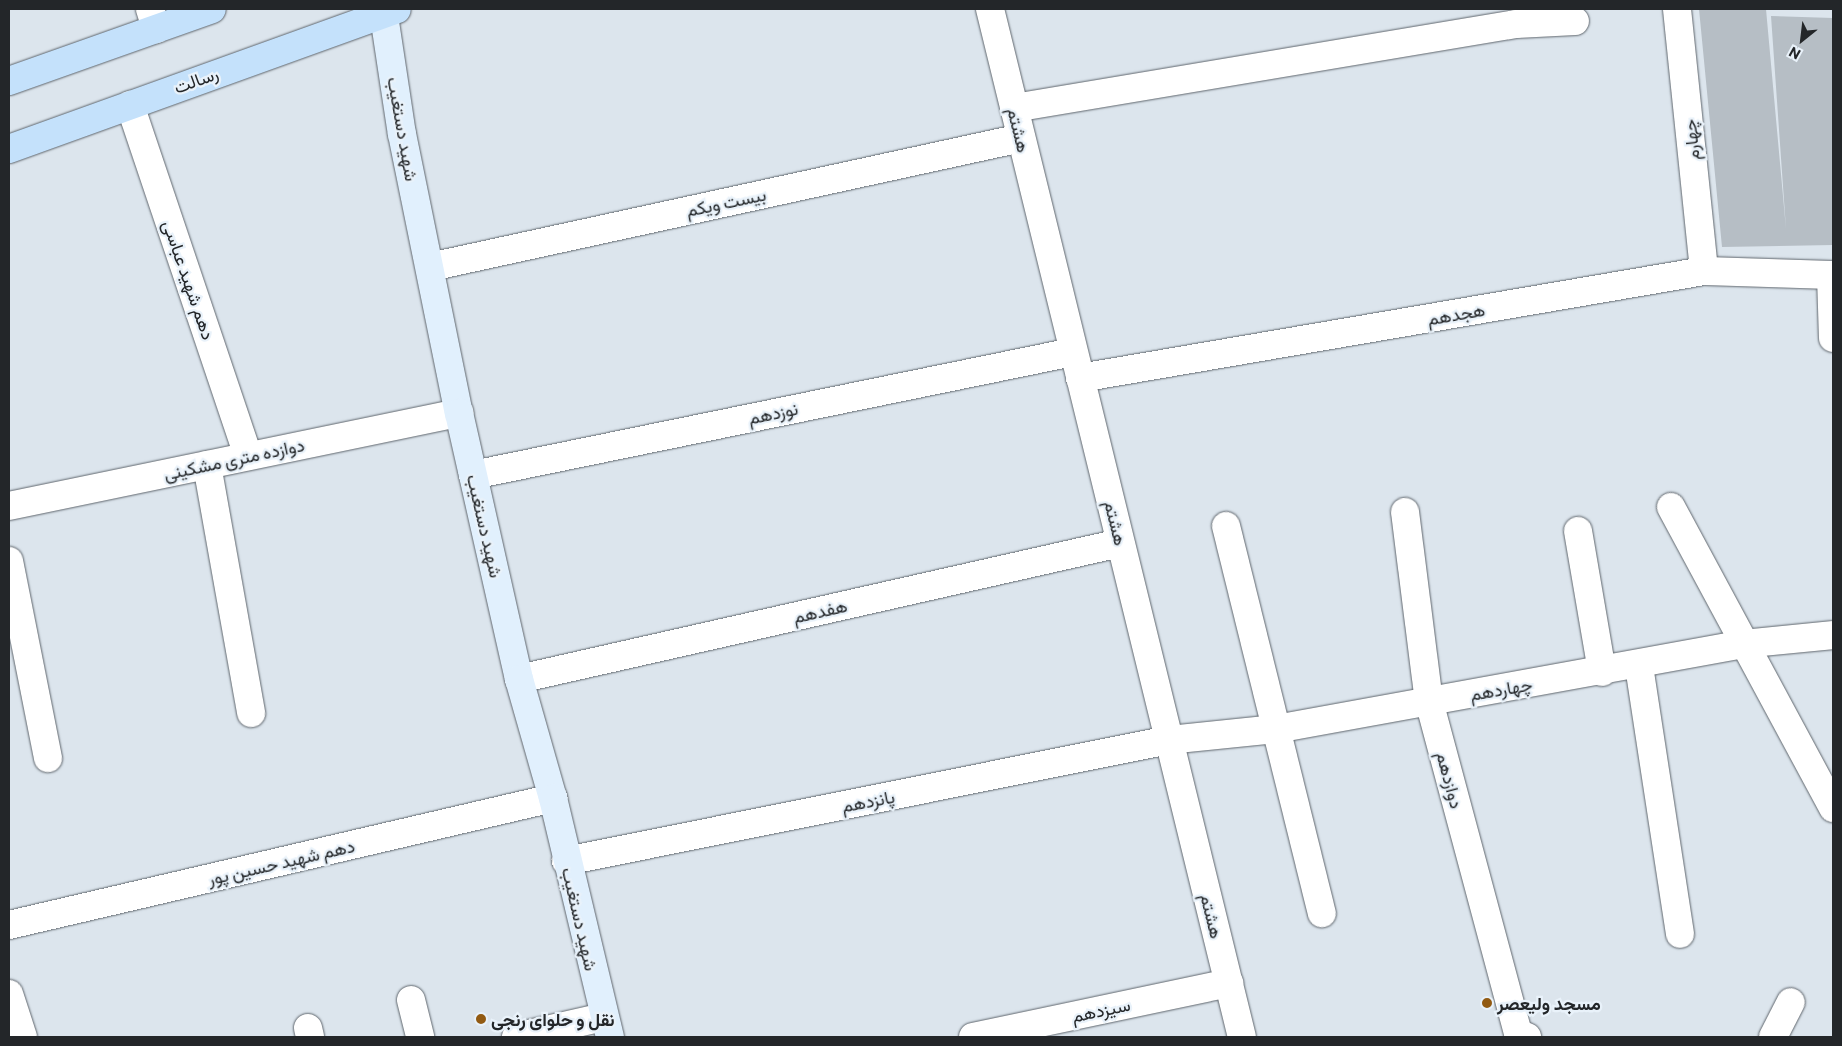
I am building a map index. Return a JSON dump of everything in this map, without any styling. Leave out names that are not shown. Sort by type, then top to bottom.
[{"type":"main road","points":[[9,81],[153,19],[212,9]]},
{"type":"main road","name":"رسالت","points":[[9,149],[388,10]]},
{"type":"main road","name":"شهید دستغیب","points":[[388,10],[430,267],[459,412],[519,679],[553,798],[566,862],[607,1027]]},
{"type":"street","name":"هشتم","points":[[990,9],[1242,1037]]},
{"type":"street","name":"چهارم","points":[[1677,9],[1704,271]]},
{"type":"street","points":[[1014,108],[1515,17],[1575,21]]},
{"type":"street","name":"دهم شهید عباسی","points":[[130,105],[248,456]]},
{"type":"street","name":"بیست ویکم","points":[[430,267],[1021,138]]},
{"type":"street","name":"هجدهم","points":[[1080,378],[1704,271],[1832,275]]},
{"type":"street","points":[[1832,275],[1833,338]]},
{"type":"street","name":"نوزدهم","points":[[474,475],[1074,352]]},
{"type":"street","name":"دوازده متری مشکینی","points":[[9,506],[459,412]]},
{"type":"street","points":[[206,465],[251,713]]},
{"type":"street","points":[[1671,507],[1742,644],[1833,808]]},
{"type":"street","name":"دوازدهم","points":[[1405,512],[1428,701],[1518,1033],[1528,1037]]},
{"type":"street","points":[[1226,526],[1322,913]]},
{"type":"street","points":[[1578,531],[1602,672]]},
{"type":"street","name":"هفدهم","points":[[519,679],[1120,543]]},
{"type":"street","points":[[9,561],[48,758]]},
{"type":"street","name":"چهاردهم","points":[[1169,740],[1276,729],[1428,701],[1639,666],[1742,644],[1833,635]]},
{"type":"street","points":[[1639,666],[1680,934]]},
{"type":"street","name":"پانزدهم","points":[[566,862],[1169,740]]},
{"type":"street","name":"دهم شهید حسین پور","points":[[9,925],[553,798]]},
{"type":"street","name":"سیزدهم","points":[[973,1037],[1229,984]]},
{"type":"street","points":[[9,994],[23,1037]]},
{"type":"street","points":[[411,1000],[420,1037]]},
{"type":"street","points":[[1773,1037],[1791,1002]]},
{"type":"street","points":[[516,1037],[607,1027]]},
{"type":"building","points":[[1699,9],[1766,9],[1786,229],[1771,16],[1833,18],[1833,245],[1722,247]]},
{"type":"place","name":"مسجد ولیعصر","points":[[1487,1003]]},
{"type":"place","name":"نقل و حلوای رنجی","points":[[481,1019]]}]
